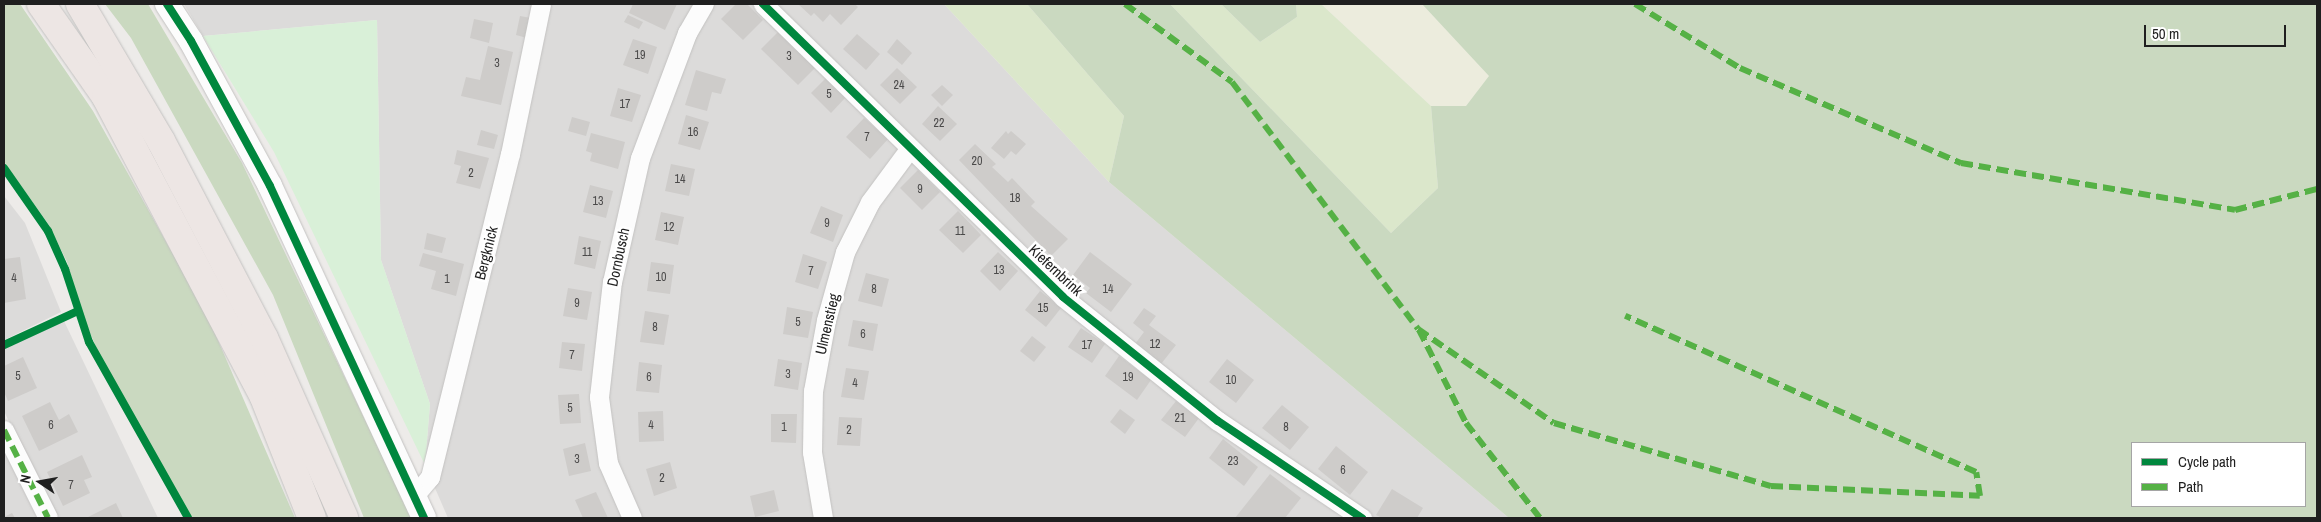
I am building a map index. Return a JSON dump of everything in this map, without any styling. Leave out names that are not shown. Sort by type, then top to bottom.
[{"type":"highway","points":[[41,4],[106,97],[264,396],[312,518]]},
{"type":"highway","points":[[80,4],[161,141],[264,338],[344,518]]},
{"type":"street","points":[[167,4],[191,41],[270,186],[424,518]]},
{"type":"street","name":"Bergknick","points":[[414,496],[430,477],[510,154],[542,4]]},
{"type":"street","name":"Dornbusch","points":[[632,518],[608,463],[599,397],[612,282],[640,158],[687,33],[704,4]]},
{"type":"street","name":"Kiefernbrink","points":[[763,4],[1063,297],[1218,421],[1362,518]]},
{"type":"street","name":"Ulmenstieg","points":[[823,518],[812,452],[812,408],[826,320],[845,252],[870,202],[910,148]]},
{"type":"street","points":[[4,430],[48,518]]},
{"type":"shaded area","points":[[184,4],[944,4],[1109,182],[1509,518],[448,518],[425,465],[430,404],[381,260],[377,20],[203,36]]},
{"type":"shaded area","points":[[1321,4],[1422,4],[1490,76],[1466,106],[1431,106]]},
{"type":"shaded area","points":[[4,196],[25,223],[61,312],[4,340]]},
{"type":"shaded area","points":[[64,321],[158,518],[55,518],[4,411],[4,349]]},
{"type":"shaded area","points":[[4,451],[37,518],[4,518]]},
{"type":"green space","points":[[4,4],[20,4],[93,111],[207,315],[295,518],[192,518],[99,354],[82,314],[67,262],[49,225],[4,162]]},
{"type":"green space","points":[[105,4],[148,4],[242,163],[412,518],[364,518],[273,295],[131,38]]},
{"type":"green space","points":[[944,4],[1027,4],[1124,116],[1109,182]]},
{"type":"green space","points":[[1027,4],[1170,4],[1391,233],[1438,188],[1431,106],[1466,106],[1489,76],[1422,4],[2317,4],[2317,518],[1509,518],[1109,182],[1124,116]]},
{"type":"green space","points":[[1170,4],[1221,4],[1260,42],[1297,17],[1296,4],[1321,4],[1431,106],[1438,188],[1391,233]]},
{"type":"green space","points":[[1221,4],[1296,4],[1297,17],[1260,42]]},
{"type":"green space","points":[[377,20],[381,260],[430,404],[425,465],[274,152],[203,36]]},
{"type":"building","points":[[633,4],[677,4],[665,30],[629,13]]},
{"type":"building","points":[[736,4],[747,4],[763,20],[743,40],[721,19]]},
{"type":"building","points":[[798,4],[855,4],[858,7],[841,25],[830,14],[823,22],[814,13],[811,16]]},
{"type":"building","points":[[628,15],[643,22],[639,29],[624,22]]},
{"type":"building","points":[[520,16],[531,18],[527,38],[516,35]]},
{"type":"building","points":[[474,19],[493,23],[489,43],[470,38]]},
{"type":"building","points":[[780,30],[817,66],[798,85],[761,49]]},
{"type":"building","points":[[857,34],[880,54],[866,70],[843,49]]},
{"type":"building","points":[[633,39],[657,47],[648,74],[623,65]]},
{"type":"building","points":[[897,39],[912,53],[902,65],[887,52]]},
{"type":"building","points":[[488,46],[513,52],[501,105],[461,96],[466,77],[480,80]]},
{"type":"building","points":[[897,68],[917,87],[900,104],[880,85]]},
{"type":"building","points":[[696,70],[726,79],[721,94],[712,92],[707,111],[685,105]]},
{"type":"building","points":[[826,78],[846,97],[831,113],[811,93]]},
{"type":"building","points":[[942,85],[953,95],[942,106],[931,95]]},
{"type":"building","points":[[618,88],[641,95],[632,122],[610,116]]},
{"type":"building","points":[[938,106],[957,124],[940,141],[922,124]]},
{"type":"building","points":[[686,115],[709,122],[700,150],[678,144]]},
{"type":"building","points":[[572,117],[590,122],[586,136],[568,131]]},
{"type":"building","points":[[864,118],[888,139],[870,159],[846,137]]},
{"type":"building","points":[[481,130],[498,135],[494,149],[477,145]]},
{"type":"building","points":[[1006,131],[1008,134],[1011,131],[1026,144],[1016,155],[1011,151],[1004,159],[991,148]]},
{"type":"building","points":[[591,133],[625,142],[618,169],[590,161],[592,153],[586,151]]},
{"type":"building","points":[[975,144],[996,164],[992,167],[1008,182],[1012,178],[1035,202],[1031,206],[1068,239],[1051,256],[959,160]]},
{"type":"building","points":[[457,150],[489,158],[480,189],[456,183],[461,166],[454,164]]},
{"type":"building","points":[[671,164],[695,169],[689,196],[665,191]]},
{"type":"building","points":[[918,170],[940,192],[922,210],[900,188]]},
{"type":"building","points":[[590,185],[613,191],[606,218],[583,212]]},
{"type":"building","points":[[821,206],[843,215],[833,242],[810,233]]},
{"type":"building","points":[[958,211],[981,235],[963,253],[939,230]]},
{"type":"building","points":[[661,212],[684,217],[678,245],[655,240]]},
{"type":"building","points":[[427,233],[446,238],[442,253],[424,249]]},
{"type":"building","points":[[579,236],[601,241],[595,269],[574,264]]},
{"type":"building","points":[[998,252],[1018,271],[1000,291],[980,271]]},
{"type":"building","points":[[1090,252],[1132,284],[1111,312],[1086,293],[1090,288],[1073,275]]},
{"type":"building","points":[[423,253],[464,264],[456,296],[431,289],[436,271],[419,266]]},
{"type":"building","points":[[803,254],[827,262],[818,289],[795,282]]},
{"type":"building","points":[[20,257],[26,299],[4,303],[4,259]]},
{"type":"building","points":[[651,262],[674,265],[670,294],[647,291]]},
{"type":"building","points":[[866,273],[889,279],[882,307],[858,301]]},
{"type":"building","points":[[568,288],[592,292],[587,320],[563,316]]},
{"type":"building","points":[[1040,291],[1061,308],[1046,327],[1025,310]]},
{"type":"building","points":[[787,307],[813,312],[808,338],[783,334]]},
{"type":"building","points":[[1144,308],[1156,316],[1149,325],[1176,345],[1161,364],[1135,344],[1144,332],[1133,323]]},
{"type":"building","points":[[645,311],[669,315],[664,345],[640,342]]},
{"type":"building","points":[[853,320],[878,324],[873,351],[848,346]]},
{"type":"building","points":[[1081,328],[1105,344],[1092,363],[1068,347]]},
{"type":"building","points":[[1032,336],[1046,347],[1034,362],[1020,351]]},
{"type":"building","points":[[562,342],[585,344],[582,371],[559,368]]},
{"type":"building","points":[[1119,356],[1151,380],[1137,400],[1105,376]]},
{"type":"building","points":[[23,357],[37,388],[8,401],[4,392],[4,366]]},
{"type":"building","points":[[778,359],[802,363],[798,390],[774,386]]},
{"type":"building","points":[[1227,359],[1254,380],[1236,403],[1209,382]]},
{"type":"building","points":[[639,362],[662,365],[659,393],[636,391]]},
{"type":"building","points":[[846,368],[869,371],[864,400],[841,397]]},
{"type":"building","points":[[579,394],[581,423],[560,424],[558,395]]},
{"type":"building","points":[[1176,401],[1199,418],[1185,437],[1161,420]]},
{"type":"building","points":[[50,402],[59,420],[69,414],[78,432],[39,451],[22,416]]},
{"type":"building","points":[[1282,405],[1309,427],[1290,450],[1262,428]]},
{"type":"building","points":[[1120,409],[1135,420],[1125,434],[1110,422]]},
{"type":"building","points":[[663,411],[664,441],[639,442],[638,412]]},
{"type":"building","points":[[771,414],[797,414],[796,443],[771,442]]},
{"type":"building","points":[[839,417],[862,418],[860,446],[837,445]]},
{"type":"building","points":[[1223,439],[1258,467],[1244,486],[1209,458]]},
{"type":"building","points":[[585,443],[591,471],[569,476],[563,449]]},
{"type":"building","points":[[1336,446],[1368,472],[1350,495],[1318,469]]},
{"type":"building","points":[[82,455],[92,477],[84,480],[90,493],[63,506],[47,472]]},
{"type":"building","points":[[670,462],[677,488],[654,496],[646,469]]},
{"type":"building","points":[[1270,474],[1301,498],[1285,518],[1235,518]]},
{"type":"building","points":[[1392,489],[1423,508],[1417,518],[1382,518],[1376,515]]},
{"type":"building","points":[[774,490],[779,511],[755,517],[750,496]]},
{"type":"building","points":[[596,492],[608,518],[583,518],[575,500]]},
{"type":"building","points":[[116,503],[123,518],[86,518]]},
{"type":"building","points":[[12,513],[15,518],[4,518],[4,517]]},
{"type":"marked path","points":[[1125,4],[1232,82],[1418,329],[1554,423],[1771,486],[1980,496],[1976,472],[1625,316]]},
{"type":"marked path","points":[[1635,4],[1740,68],[1961,163],[2235,210],[2317,189]]},
{"type":"marked path","points":[[1419,330],[1466,423],[1540,518]]},
{"type":"marked path","points":[[4,430],[48,518]]},
{"type":"cycle path","points":[[167,4],[191,41],[270,186],[424,518]]},
{"type":"cycle path","points":[[763,4],[1063,297],[1218,421],[1362,518]]},
{"type":"cycle path","points":[[4,168],[48,231],[65,269],[89,342],[188,518]]},
{"type":"cycle path","points":[[4,345],[78,311]]}]
